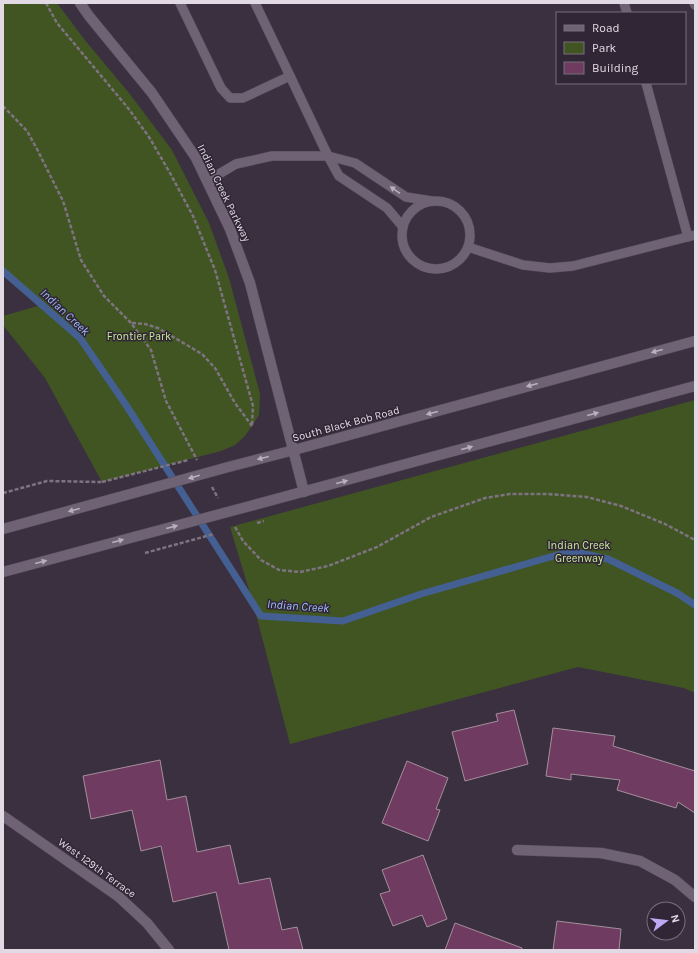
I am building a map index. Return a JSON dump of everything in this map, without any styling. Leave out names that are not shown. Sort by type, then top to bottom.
[{"type":"main road","name":"Indian Creek Parkway","points":[[80,3],[152,93],[196,158],[230,229],[250,284],[304,492]]},
{"type":"main road","name":"South Black Bob Road","points":[[3,529],[695,341]]},
{"type":"main road","points":[[3,572],[695,386]]},
{"type":"main road","name":"West 129th Terrace","points":[[3,816],[119,897],[148,923],[169,950]]},
{"type":"main road","points":[[517,850],[601,853],[640,861],[675,880],[695,897]]},
{"type":"lane","points":[[180,3],[221,88],[230,98],[243,98],[290,76]]},
{"type":"lane","points":[[255,3],[339,176],[387,208],[403,226]]},
{"type":"lane","points":[[468,247],[523,265],[550,268],[573,266],[692,236],[646,84]]},
{"type":"lane","points":[[207,181],[236,164],[272,156],[328,156],[355,163],[406,197],[443,202],[454,206],[463,214],[469,224],[470,236],[468,247],[462,257],[454,265],[443,269],[432,269],[420,266],[411,259],[405,249],[402,238],[403,226],[413,209],[432,201]]},
{"type":"path","points":[[46,3],[57,23],[128,108],[149,137],[170,172],[193,216],[215,270],[253,406],[252,426],[235,403],[215,368],[202,354],[158,328],[145,324],[131,323]]},
{"type":"path","points":[[3,493],[47,481],[102,482],[199,457]]},
{"type":"path","points":[[251,524],[264,521]]},
{"type":"path","points":[[232,530],[238,528]]},
{"type":"path","points":[[145,553],[217,534]]},
{"type":"green space","name":"Frontier Park","points":[[3,3],[57,3],[84,39],[129,93],[172,150],[209,223],[229,278],[260,394],[259,415],[244,437],[235,445],[221,451],[102,482],[45,378],[3,325],[3,316],[41,305],[3,271]]},
{"type":"green space","name":"Indian Creek Greenway","points":[[695,400],[695,693],[684,688],[578,667],[290,744],[253,603],[230,527]]},
{"type":"building","points":[[514,710],[528,764],[465,781],[452,732],[498,721],[496,714]]},
{"type":"building","points":[[553,728],[615,736],[613,746],[695,771],[695,813],[678,802],[676,808],[617,790],[620,780],[571,774],[571,780],[546,776]]},
{"type":"building","points":[[160,760],[167,800],[186,796],[197,852],[230,845],[239,884],[270,878],[282,930],[297,927],[303,950],[229,950],[216,892],[173,902],[161,846],[141,851],[132,810],[91,819],[83,776]]},
{"type":"building","points":[[407,761],[448,778],[436,809],[440,810],[428,841],[382,823]]},
{"type":"building","points":[[423,855],[447,919],[427,927],[422,915],[393,926],[380,894],[390,891],[382,870]]},
{"type":"building","points":[[557,921],[621,929],[619,950],[553,950]]},
{"type":"building","points":[[455,923],[522,948],[522,950],[445,950]]},
{"type":"waterway","name":"Indian Creek","points":[[3,271],[80,338],[126,405],[261,616],[343,621],[421,594],[571,551],[608,559],[677,593],[695,605]]}]
